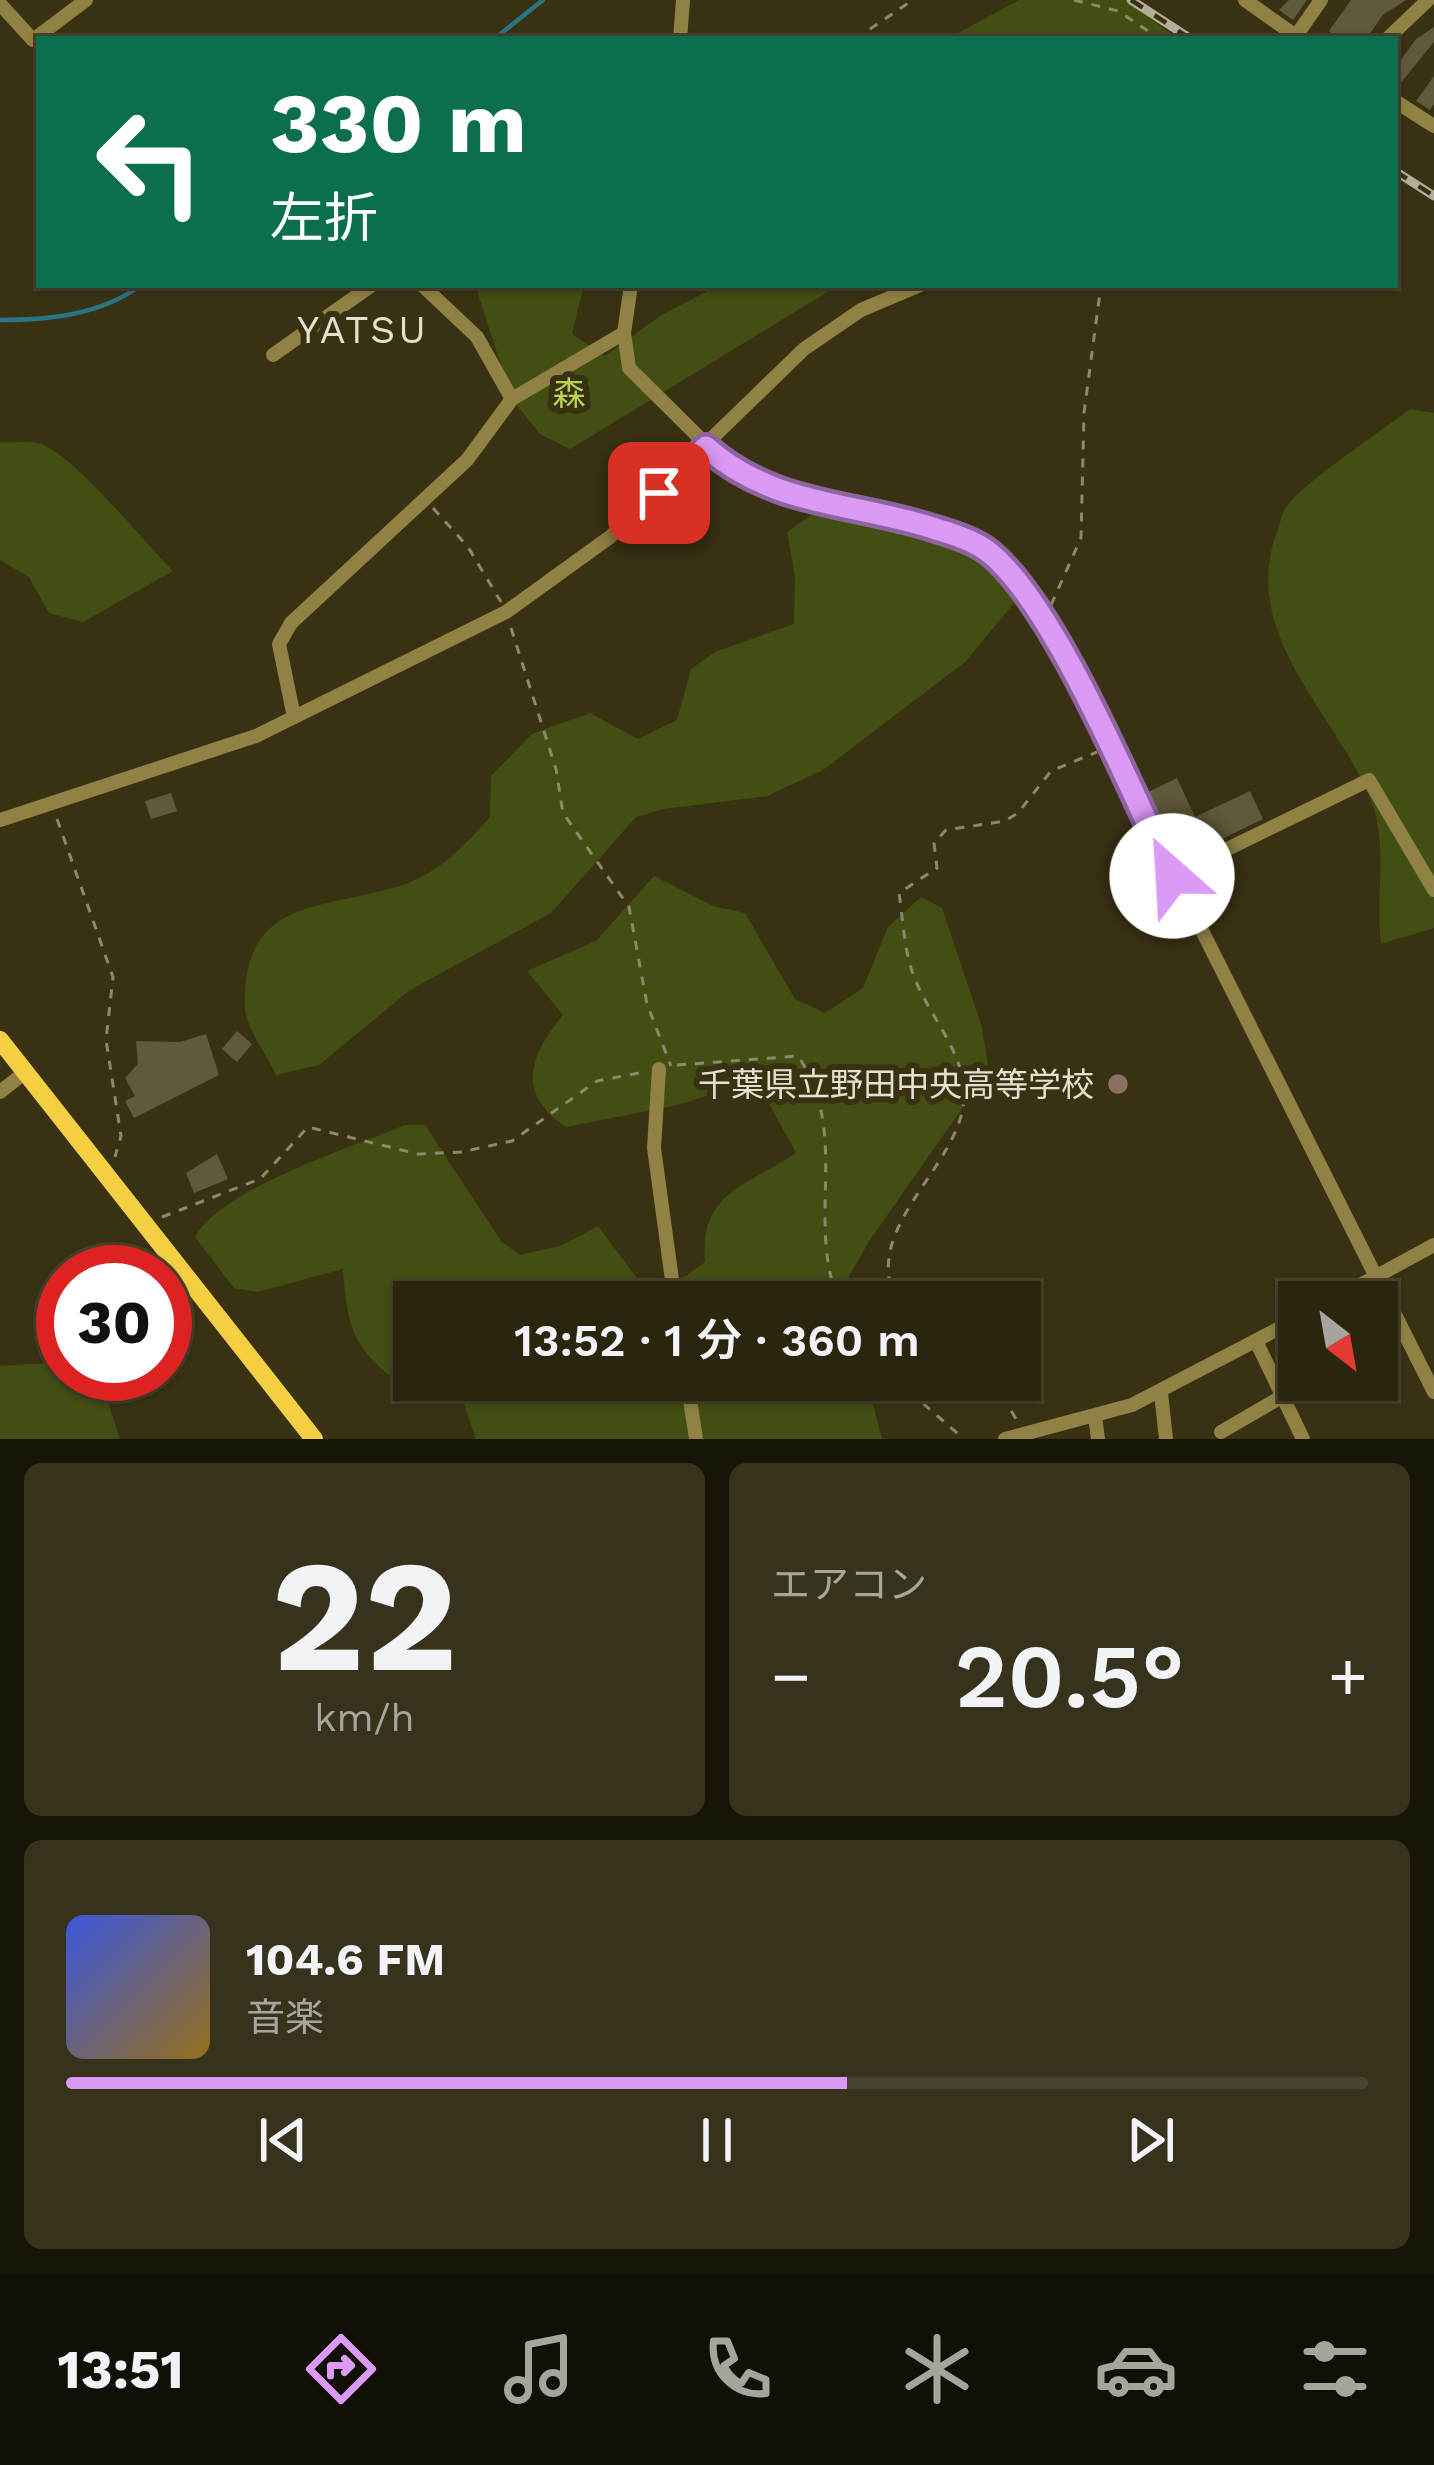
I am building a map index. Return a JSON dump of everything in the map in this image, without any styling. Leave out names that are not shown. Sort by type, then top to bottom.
[{"type":"main road","points":[[0,1040],[314,1439]]},
{"type":"street","points":[[45,36],[86,0]]},
{"type":"street","points":[[680,36],[683,0]]},
{"type":"street","points":[[1245,0],[1295,36]]},
{"type":"street","points":[[1299,36],[1321,0]]},
{"type":"street","points":[[1390,36],[1428,0]]},
{"type":"street","points":[[0,4],[36,44]]},
{"type":"street","points":[[1398,102],[1434,126]]},
{"type":"street","points":[[273,356],[368,288]]},
{"type":"street","points":[[425,288],[477,337],[512,399]]},
{"type":"street","points":[[631,288],[624,333],[634,376],[706,447],[753,482],[787,496],[966,539],[1011,574],[1045,623],[1434,1392]]},
{"type":"street","points":[[0,820],[210,754],[506,611],[610,537],[804,349],[861,310],[913,288]]},
{"type":"street","points":[[294,717],[279,644],[310,601],[383,543],[467,460],[512,399],[624,333]]},
{"type":"street","points":[[1172,876],[1369,780],[1434,890]]},
{"type":"street","points":[[666,1067],[654,1148],[672,1281]]},
{"type":"street","points":[[0,1092],[23,1074]]},
{"type":"street","points":[[1368,1281],[1434,1245]]},
{"type":"street","points":[[1005,1439],[1047,1434],[1161,1393],[1278,1329]]},
{"type":"street","points":[[1256,1341],[1278,1386]]},
{"type":"street","points":[[1161,1393],[1166,1439]]},
{"type":"street","points":[[1221,1432],[1278,1399]]},
{"type":"street","points":[[690,1401],[696,1439]]},
{"type":"street","points":[[1285,1401],[1304,1439]]},
{"type":"street","points":[[1095,1416],[1098,1439]]},
{"type":"path","points":[[859,36],[913,0]]},
{"type":"path","points":[[1074,0],[1118,11],[1156,36]]},
{"type":"path","points":[[1045,623],[1081,538],[1082,436],[1101,288]]},
{"type":"path","points":[[425,499],[468,547],[506,611],[556,769],[563,813],[629,907],[647,1004],[666,1067]]},
{"type":"path","points":[[892,1281],[888,1267],[896,1237],[932,1175],[965,1099],[959,1064],[912,972],[899,893],[938,868],[934,843],[946,830],[1005,821],[1018,813],[1051,771],[1109,748]]},
{"type":"path","points":[[52,803],[112,977],[106,1040],[122,1136],[108,1181]]},
{"type":"path","points":[[146,1228],[171,1212],[260,1178],[308,1127],[418,1154],[460,1152],[512,1141],[597,1082],[666,1067],[798,1056],[826,1117],[830,1281]]},
{"type":"path","points":[[920,1401],[964,1439]]},
{"type":"path","points":[[1006,1401],[1028,1435]]},
{"type":"green space","points":[[1019,0],[1126,0],[1174,36],[953,36]]},
{"type":"green space","name":"森","points":[[476,288],[583,288],[572,334],[605,356],[660,316],[713,288],[834,288],[570,449],[540,434],[512,399]]},
{"type":"green space","points":[[1410,409],[1434,413],[1434,928],[1381,944],[1376,815],[1354,766],[1280,638],[1270,604],[1269,569],[1287,506]]},
{"type":"green space","points":[[0,442],[38,443],[52,449],[87,479],[173,571],[83,622],[49,613],[29,577],[0,560]]},
{"type":"green space","points":[[817,511],[890,530],[975,541],[994,552],[1018,598],[965,662],[823,770],[767,796],[636,817],[551,913],[410,990],[319,1065],[276,1075],[245,1008],[248,971],[258,944],[274,925],[320,905],[405,884],[441,864],[490,817],[491,776],[532,734],[590,713],[638,739],[677,720],[691,669],[715,652],[794,624],[795,576],[787,532]]},
{"type":"green space","points":[[654,876],[713,906],[745,913],[795,999],[825,1013],[863,988],[888,927],[921,897],[942,908],[981,1024],[989,1070],[846,1281],[670,1281],[705,1262],[705,1238],[718,1205],[796,1153],[766,1098],[744,1083],[678,1105],[566,1127],[550,1114],[539,1101],[533,1073],[542,1045],[563,1015],[527,971],[596,941]]},
{"type":"green space","points":[[405,1125],[425,1125],[501,1241],[520,1255],[563,1245],[598,1226],[639,1281],[393,1281],[393,1378],[359,1342],[348,1312],[343,1269],[257,1292],[234,1288],[195,1237],[210,1219],[259,1186]]},
{"type":"green space","points":[[36,1364],[36,1401],[108,1401],[120,1439],[0,1439],[0,1366]]},
{"type":"green space","points":[[463,1401],[871,1401],[882,1439],[476,1439]]},
{"type":"building","points":[[1289,0],[1307,0],[1293,20],[1279,10]]},
{"type":"building","points":[[1351,0],[1406,0],[1383,15],[1368,36],[1335,36],[1329,31]]},
{"type":"building","points":[[1434,27],[1434,42],[1398,86],[1398,64],[1416,39]]},
{"type":"building","points":[[1434,76],[1434,104],[1430,110],[1416,101]]},
{"type":"building","points":[[1177,778],[1195,817],[1250,791],[1263,819],[1183,858],[1148,792]]},
{"type":"building","points":[[171,793],[177,811],[151,819],[145,801]]},
{"type":"building","points":[[237,1031],[252,1044],[237,1062],[222,1049]]},
{"type":"building","points":[[206,1034],[219,1075],[134,1118],[125,1101],[135,1096],[125,1078],[138,1064],[136,1041],[180,1042]]},
{"type":"building","points":[[217,1154],[228,1179],[194,1193],[186,1173]]},
{"type":"waterway","points":[[498,36],[543,0]]},
{"type":"waterway","points":[[0,320],[74,314],[136,288]]},
{"type":"railway","points":[[1131,0],[1186,36]]},
{"type":"railway","points":[[1398,173],[1434,196]]},
{"type":"place","name":"千葉県立野田中央高等学校","points":[[1118,1084]]},
{"type":"district","name":"YATSU","points":[[363,329]]},
{"type":"route","points":[[659,493],[706,447],[753,482],[787,496],[933,527],[987,550],[1011,574],[1045,623],[1172,876]]}]
